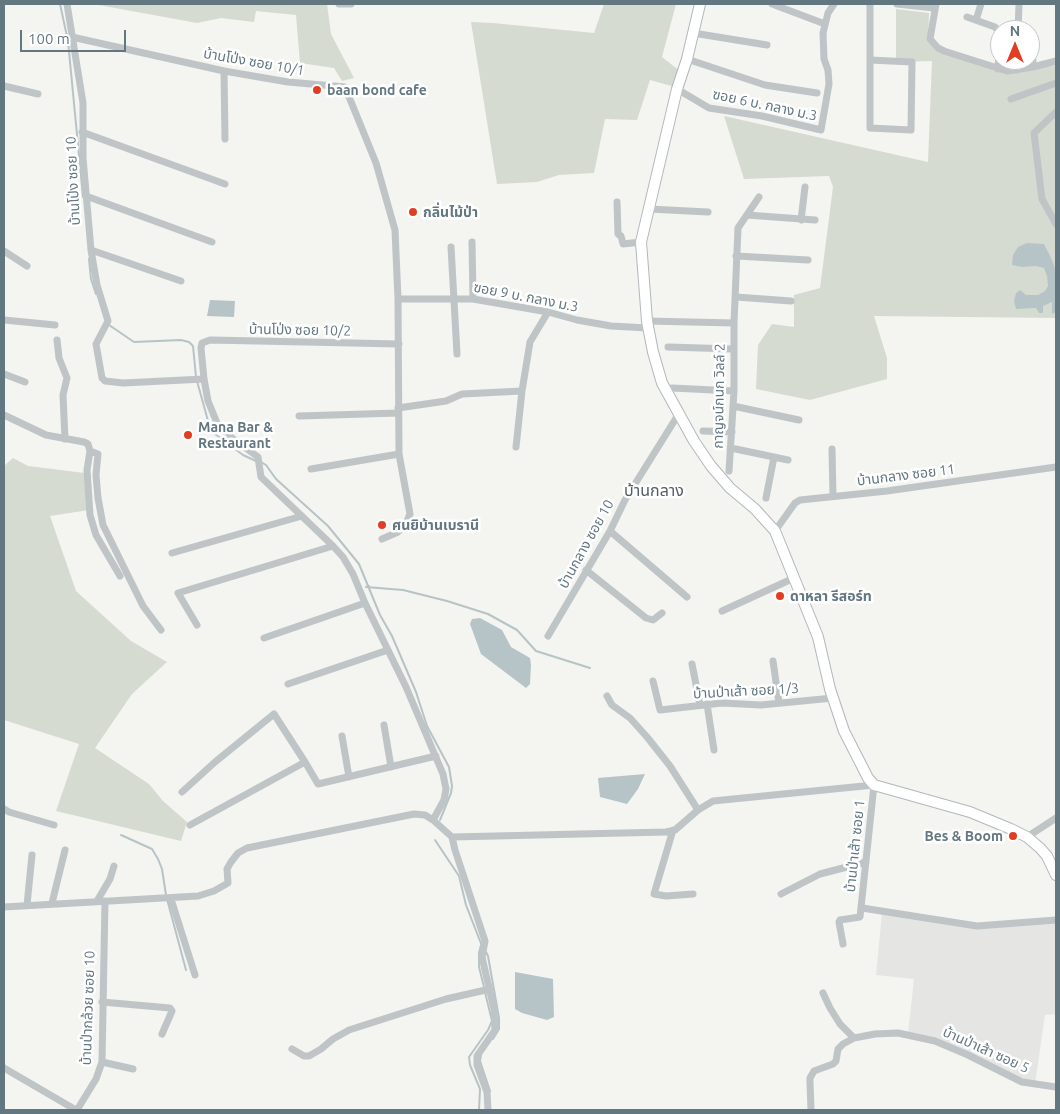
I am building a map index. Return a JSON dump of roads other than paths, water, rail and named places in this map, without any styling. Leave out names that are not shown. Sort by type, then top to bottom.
[{"type":"street","name":"บ้านโป่ง ซอย 10","points":[[68,4],[81,85],[82,132],[91,250],[97,285],[107,324],[96,344],[102,378],[105,381],[123,383],[199,379]]},
{"type":"street","points":[[339,4],[351,4]]},
{"type":"street","points":[[700,4],[687,59],[677,89],[642,242],[648,324],[653,352],[662,383],[678,415],[711,466],[730,488],[755,509],[775,531],[818,637],[833,698],[844,731],[864,771],[874,785]]},
{"type":"street","points":[[772,4],[825,24],[834,4]]},
{"type":"street","points":[[870,4],[870,60],[870,128],[911,130],[912,62],[870,60]]},
{"type":"street","points":[[897,4],[935,6],[930,39],[938,48],[990,66]]},
{"type":"street","points":[[976,20],[981,4]]},
{"type":"street","points":[[1018,20],[1019,5]]},
{"type":"street","points":[[967,17],[990,26]]},
{"type":"street","name":"ฃอย 6 บ. กลาง ม.3","points":[[677,89],[709,108],[762,116],[821,130],[829,84],[823,46],[825,24]]},
{"type":"street","points":[[693,34],[767,45]]},
{"type":"street","name":"บ้านโป่ง ซอย 10/1","points":[[72,37],[224,71],[288,82],[345,87],[376,163],[395,230],[398,299]]},
{"type":"street","points":[[687,59],[765,85],[817,93]]},
{"type":"street","points":[[1040,65],[1056,61]]},
{"type":"street","points":[[1002,70],[1018,70]]},
{"type":"street","points":[[224,71],[225,139]]},
{"type":"street","points":[[1011,99],[1056,83]]},
{"type":"street","points":[[4,86],[38,94]]},
{"type":"street","points":[[1056,112],[1034,132],[1042,199],[1056,224]]},
{"type":"street","points":[[82,132],[225,184]]},
{"type":"street","points":[[801,220],[805,187]]},
{"type":"street","points":[[86,196],[212,242]]},
{"type":"street","name":"กาญจน์กนก วิลล์ 2","points":[[729,471],[734,391],[733,350],[738,228],[759,197]]},
{"type":"street","points":[[617,202],[618,234],[621,236],[623,244],[642,242]]},
{"type":"street","points":[[649,209],[708,212]]},
{"type":"street","points":[[747,215],[815,220]]},
{"type":"street","points":[[472,242],[473,299]]},
{"type":"street","points":[[451,247],[457,354]]},
{"type":"street","points":[[91,250],[181,281]]},
{"type":"street","points":[[4,251],[27,266]]},
{"type":"street","points":[[736,256],[808,260]]},
{"type":"street","points":[[736,298],[791,301]]},
{"type":"street","points":[[382,539],[398,532],[410,514],[398,454],[398,299]]},
{"type":"street","name":"ฃอย 9 บ. กลาง ม.3","points":[[398,299],[473,299],[548,312],[577,320],[611,326],[734,322]]},
{"type":"street","points":[[516,447],[530,342],[548,312]]},
{"type":"street","points":[[4,320],[56,325]]},
{"type":"street","points":[[58,340],[59,358],[67,378],[63,395],[65,439]]},
{"type":"street","name":"บ้านโป่ง ซอย 10/2","points":[[199,379],[202,343],[210,340],[399,344]]},
{"type":"street","points":[[668,347],[733,350]]},
{"type":"street","points":[[4,374],[25,382]]},
{"type":"street","points":[[199,379],[217,423],[228,435],[258,457],[261,477],[333,546],[343,557],[353,574],[443,774],[446,789],[444,800],[433,820]]},
{"type":"street","points":[[672,388],[734,391]]},
{"type":"street","points":[[299,416],[398,410],[446,401],[462,394],[522,391]]},
{"type":"street","points":[[733,406],[799,420]]},
{"type":"street","points":[[4,415],[46,435],[88,444],[90,451],[87,470],[90,515],[96,535],[120,576]]},
{"type":"street","name":"บ้านกลาง ซอย 10","points":[[548,636],[610,531],[625,500],[678,415]]},
{"type":"street","points":[[702,431],[732,432]]},
{"type":"street","points":[[731,448],[788,460]]},
{"type":"street","points":[[832,449],[833,496]]},
{"type":"street","points":[[90,451],[98,454],[96,475],[103,524],[143,606],[161,630]]},
{"type":"street","points":[[311,469],[398,454]]},
{"type":"street","points":[[766,498],[774,457]]},
{"type":"street","name":"บ้านกลาง ซอย 11","points":[[775,531],[795,503],[800,500],[887,491],[1056,467]]},
{"type":"street","points":[[172,553],[302,516]]},
{"type":"street","points":[[610,531],[687,597]]},
{"type":"street","points":[[197,625],[178,593],[333,546]]},
{"type":"street","points":[[586,570],[646,618],[653,620],[662,613]]},
{"type":"street","points":[[722,611],[794,578]]},
{"type":"street","points":[[264,638],[365,603]]},
{"type":"street","points":[[288,684],[388,650]]},
{"type":"street","points":[[772,662],[779,703]]},
{"type":"street","points":[[692,664],[714,750]]},
{"type":"street","name":"บ้านป่าเส้า ซอย 1/3","points":[[653,681],[660,710],[703,705],[739,703],[761,705],[833,698]]},
{"type":"street","points":[[607,696],[612,705],[630,718],[653,744],[670,766],[698,810]]},
{"type":"street","points":[[182,792],[215,762],[274,714],[318,784],[436,756]]},
{"type":"street","points":[[384,725],[391,767]]},
{"type":"street","points":[[342,736],[349,777]]},
{"type":"street","points":[[190,825],[304,762]]},
{"type":"street","points":[[452,837],[666,832],[683,824],[698,810],[713,802],[874,785],[970,812],[1011,828],[1027,837],[1047,856],[1056,875]]},
{"type":"street","name":"บ้านป่าเส้า ซอย 1","points":[[862,908],[874,785]]},
{"type":"street","points":[[4,809],[54,825]]},
{"type":"street","points":[[4,907],[52,903],[171,899],[206,894],[228,883],[227,869],[238,853],[247,848],[414,814],[425,815],[452,837],[485,941],[484,966],[494,1009],[495,1026],[492,1034],[482,1046],[477,1056],[477,1065],[487,1092],[488,1110]]},
{"type":"street","points":[[1027,837],[1056,818]]},
{"type":"street","points":[[673,830],[654,894],[666,896],[693,894]]},
{"type":"street","points":[[52,903],[65,850]]},
{"type":"street","points":[[27,905],[32,855]]},
{"type":"street","points":[[781,894],[820,874],[866,862]]},
{"type":"street","points":[[97,901],[110,879],[114,866]]},
{"type":"street","points":[[171,899],[194,975]]},
{"type":"street","name":"บ้านป่ากล้วย ซอย 10","points":[[76,1110],[96,1079],[102,1062],[105,901]]},
{"type":"street","points":[[843,944],[840,920],[860,917],[862,908],[977,926],[1056,920]]},
{"type":"street","points":[[292,1049],[304,1056],[311,1055],[332,1039],[349,1030],[446,999],[490,989]]},
{"type":"street","points":[[811,1110],[810,1078],[814,1071],[833,1064],[836,1061],[838,1049],[854,1038],[840,1024],[823,993]]},
{"type":"street","points":[[102,1002],[170,1008],[172,1011],[162,1034]]},
{"type":"street","name":"บ้านป่าเส้า ซอย 5","points":[[854,1038],[875,1034],[898,1033],[927,1039],[968,1055],[1022,1082],[1056,1087]]},
{"type":"street","points":[[102,1062],[133,1069]]},
{"type":"street","points":[[4,1068],[76,1110]]},
{"type":"waterway","points":[[60,4],[68,41],[83,197]]},
{"type":"waterway","points":[[89,259],[91,279],[96,294]]},
{"type":"waterway","points":[[109,325],[134,342],[181,340],[189,342],[193,346],[196,377]]},
{"type":"waterway","points":[[197,381],[210,428],[243,455],[256,461]]},
{"type":"waterway","points":[[261,462],[266,465],[276,479],[328,526],[359,564],[380,615],[392,636],[416,692],[427,726],[449,767],[452,786],[451,793],[440,820]]},
{"type":"waterway","points":[[369,586],[366,587],[403,590],[488,614],[517,630],[536,651],[590,668]]},
{"type":"waterway","points":[[121,835],[152,849],[162,869],[166,895]]},
{"type":"waterway","points":[[435,840],[459,876],[466,905],[482,946]]},
{"type":"waterway","points":[[167,899],[186,970]]},
{"type":"waterway","points":[[481,945],[479,967],[484,987]]},
{"type":"waterway","points":[[486,952],[499,1018],[499,1029],[493,1039]]},
{"type":"waterway","points":[[479,1110],[480,1089],[470,1065],[469,1057],[492,1021],[485,992]]},
{"type":"waterway","points":[[481,1055],[480,1061],[490,1091]]},
{"type":"place","name":"baan bond cafe","points":[[317,90]]},
{"type":"place","name":"กลิ่นไม้ป่า","points":[[413,212]]},
{"type":"place","name":"Mana Bar & Restaurant","points":[[188,435]]},
{"type":"place","name":"ศนยิบ้านเบรานี","points":[[382,525]]},
{"type":"place","name":"ดาหลา รีสอร์ท","points":[[780,596]]},
{"type":"place","name":"Bes & Boom","points":[[1013,836]]},
{"type":"district","name":"บ้านกลาง","points":[[654,491]]}]
